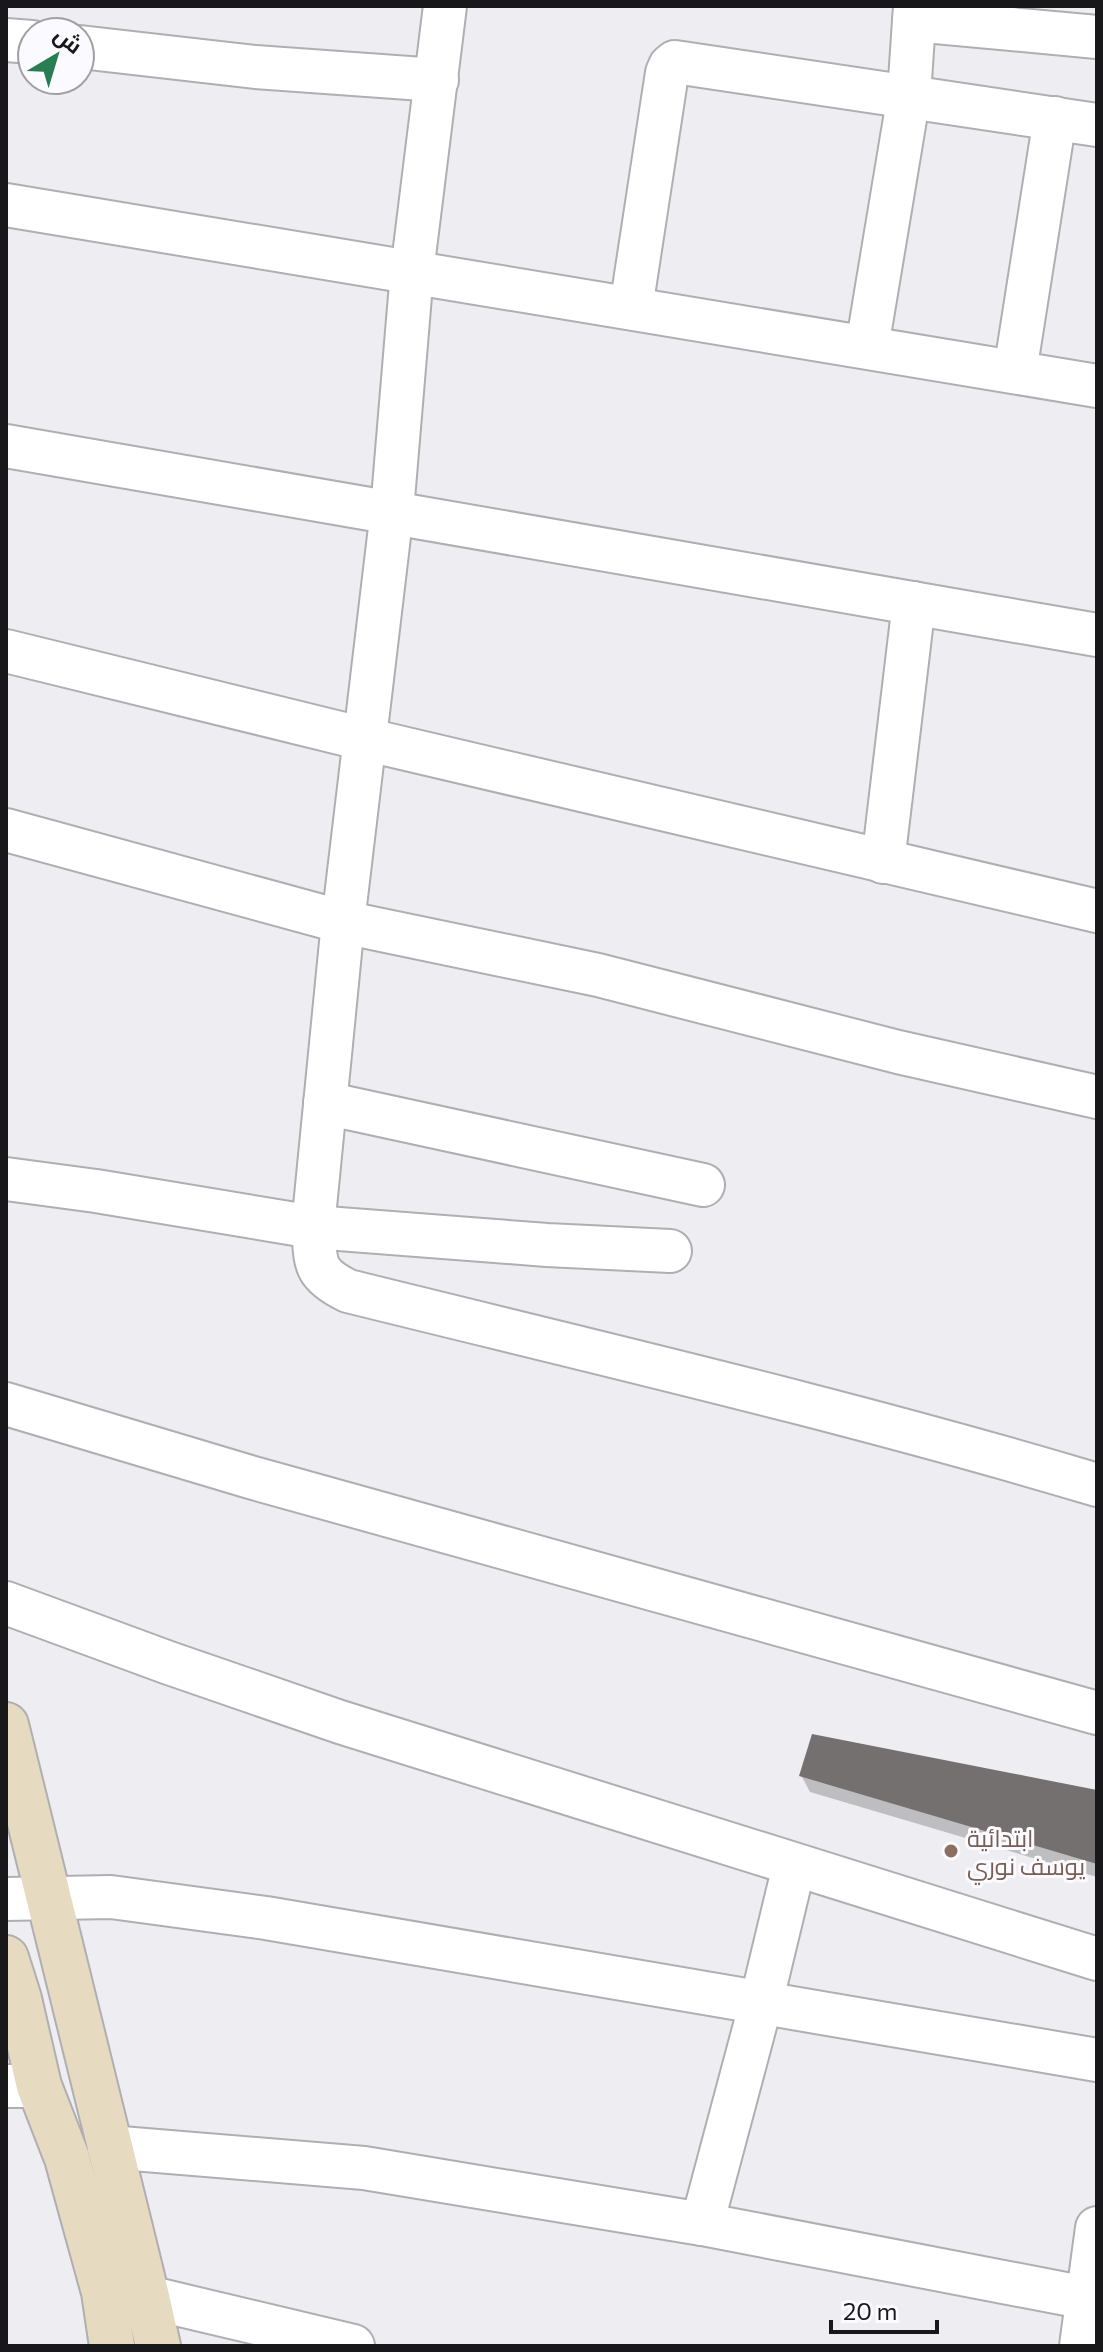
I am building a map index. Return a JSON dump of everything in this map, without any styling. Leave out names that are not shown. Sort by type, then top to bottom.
[{"type":"main road","points":[[6,1725],[26,1898],[109,2147],[158,2346]]},
{"type":"main road","points":[[6,1958],[19,1999],[23,2086],[71,2173],[104,2292],[112,2346]]},
{"type":"street","points":[[445,6],[412,272],[392,511],[343,922],[313,1227],[317,1266],[333,1283],[348,1291],[788,1399],[1097,1485]]},
{"type":"street","points":[[867,347],[909,95],[915,13],[1097,37]]},
{"type":"street","points":[[96,49],[255,67],[437,80]]},
{"type":"street","points":[[631,308],[656,132],[667,73],[675,62],[1097,125]]},
{"type":"street","points":[[1015,372],[1055,118]]},
{"type":"street","points":[[6,205],[1097,386]]},
{"type":"street","points":[[6,446],[1097,635]]},
{"type":"street","points":[[883,862],[914,603]]},
{"type":"street","points":[[6,651],[364,739],[1097,911]]},
{"type":"street","points":[[6,830],[343,922],[598,975],[898,1052],[1097,1097]]},
{"type":"street","points":[[325,1103],[703,1185]]},
{"type":"street","points":[[6,1179],[313,1227],[670,1251]]},
{"type":"street","points":[[6,1404],[250,1477],[1097,1713]]},
{"type":"street","points":[[6,1603],[340,1722],[1097,1959]]},
{"type":"street","points":[[702,2224],[794,1866]]},
{"type":"street","points":[[26,1898],[111,1897],[266,1918],[1097,2060]]},
{"type":"street","points":[[109,2147],[364,2168],[702,2224],[1092,2300]]},
{"type":"street","points":[[1081,2346],[1092,2300],[1097,2228]]},
{"type":"street","points":[[147,2297],[353,2346]]},
{"type":"building","points":[[812,1734],[1097,1790],[1097,1864],[799,1776]]},
{"type":"place","name":"ابتدائية يوسف نوري","points":[[951,1851]]}]
